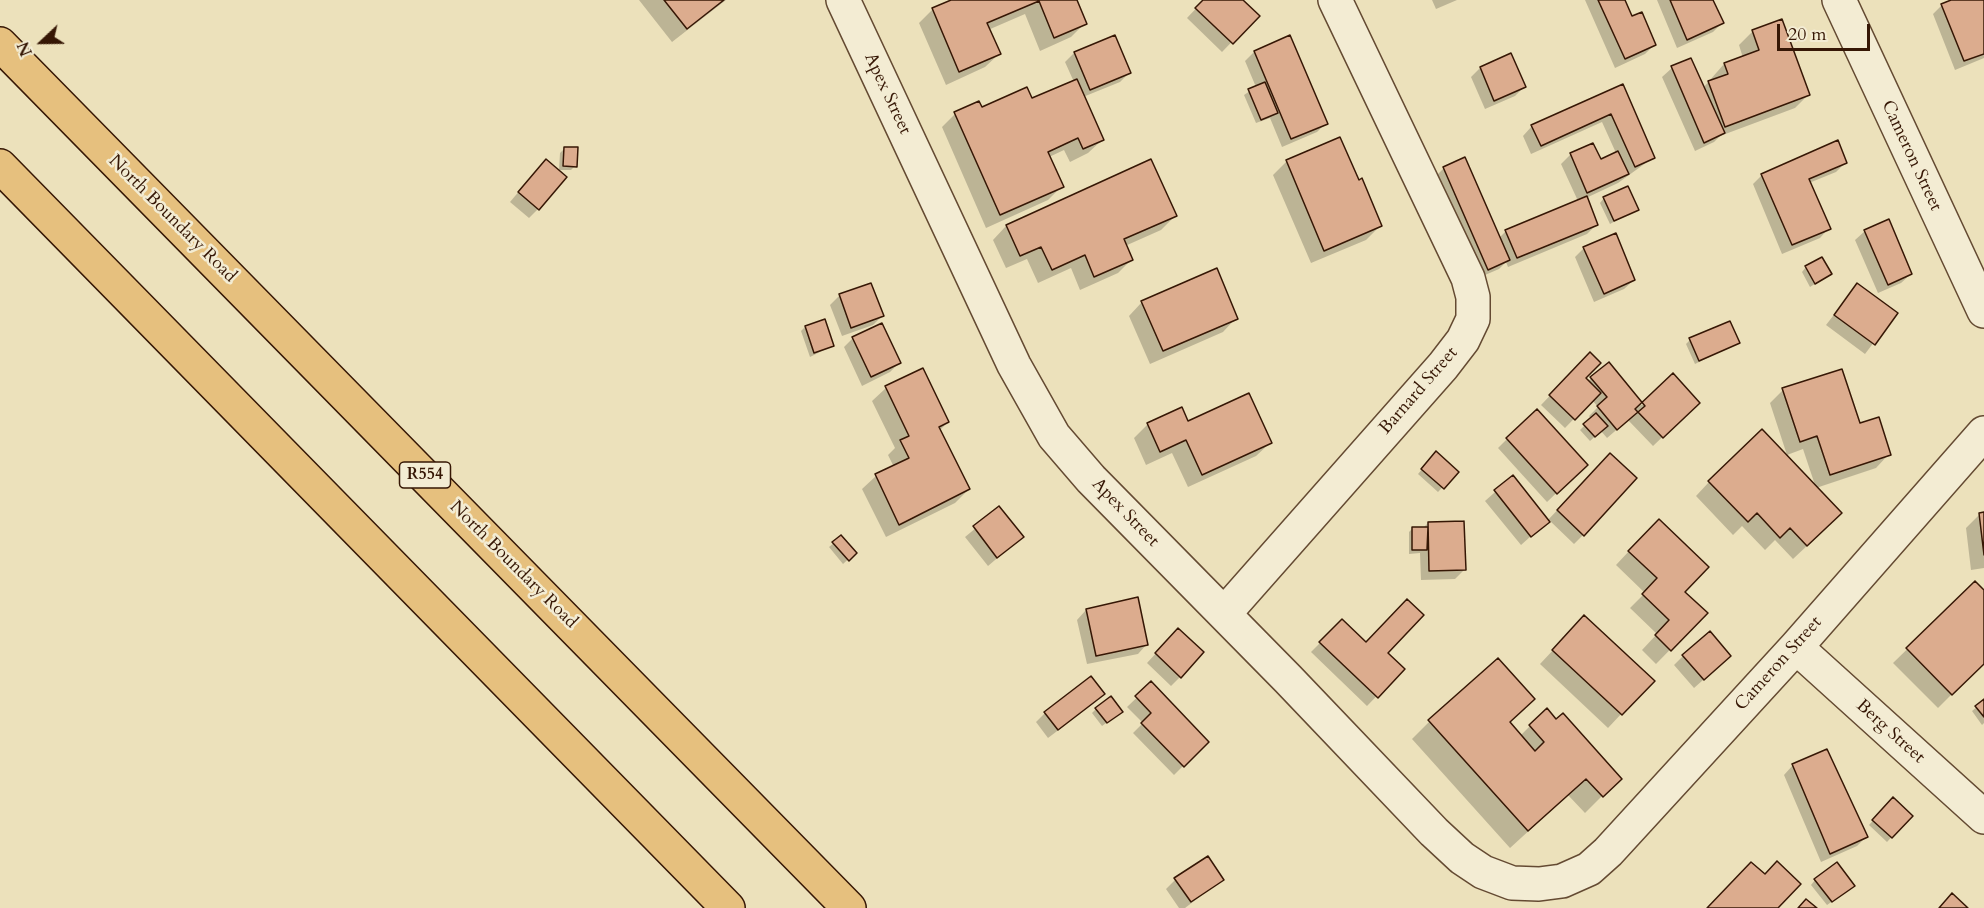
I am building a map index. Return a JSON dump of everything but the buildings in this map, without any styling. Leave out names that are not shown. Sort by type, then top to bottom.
[{"type":"main road","name":"North Boundary Road","points":[[0,44],[849,908]]},
{"type":"main road","points":[[0,166],[728,908]]},
{"type":"street","name":"Apex Street","points":[[843,0],[1036,408],[1054,436],[1091,479],[1462,858],[1484,872],[1512,883],[1539,884],[1562,881]]},
{"type":"street","name":"Barnard Street","points":[[1224,614],[1443,366],[1463,340],[1473,319],[1473,297],[1468,278],[1335,0]]},
{"type":"street","name":"Cameron Street","points":[[1839,0],[1984,311]]},
{"type":"street","name":"Cameron Street","points":[[1562,881],[1589,870],[1608,852],[1796,647],[1984,433]]},
{"type":"street","name":"Berg Street","points":[[1796,647],[1984,817]]}]
